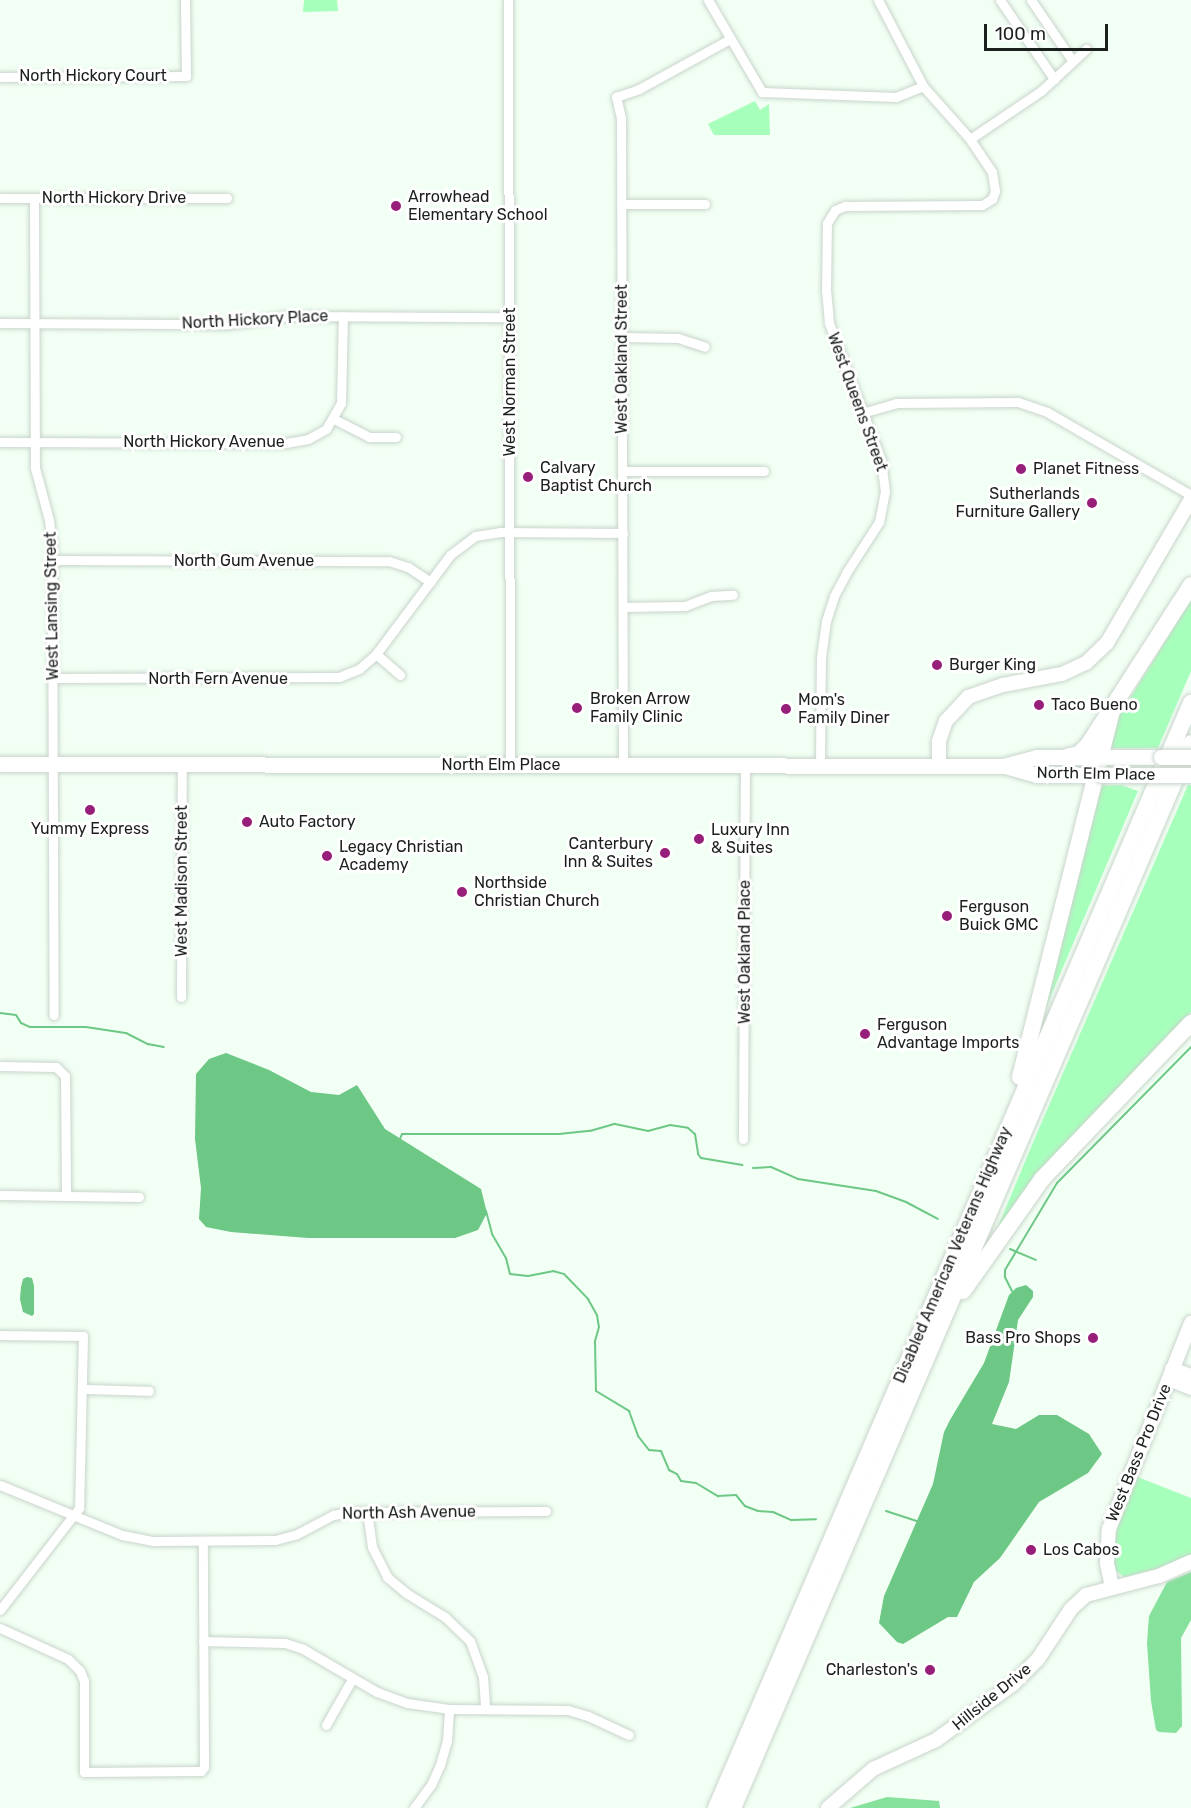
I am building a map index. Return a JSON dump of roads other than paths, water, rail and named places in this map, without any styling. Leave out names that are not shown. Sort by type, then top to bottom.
[{"type":"highway","points":[[1066,757],[1084,751],[1112,711],[1191,585]]},
{"type":"highway","name":"Disabled American Veterans Highway","points":[[716,1808],[1191,703]]},
{"type":"highway","points":[[1010,1122],[1104,757],[1112,711]]},
{"type":"highway","name":"Disabled American Veterans Highway","points":[[733,1808],[1191,743]]},
{"type":"highway","points":[[942,1322],[1042,1179],[1191,1023]]},
{"type":"main road","name":"North Elm Place","points":[[0,764],[1002,766],[1037,758],[1191,757]]},
{"type":"main road","name":"North Elm Place","points":[[1002,766],[1037,775],[1191,775]]},
{"type":"street","name":"North Hickory Court","points":[[0,77],[186,76],[185,0]]},
{"type":"street","name":"West Norman Street","points":[[508,0],[510,765]]},
{"type":"street","points":[[708,0],[762,92],[896,97],[923,86]]},
{"type":"street","points":[[878,0],[923,86],[970,139],[1054,80],[1072,60],[1086,49]]},
{"type":"street","points":[[1000,0],[1054,80]]},
{"type":"street","points":[[1031,0],[1072,60]]},
{"type":"street","name":"West Oakland Street","points":[[623,765],[621,118],[616,97],[639,89],[730,39]]},
{"type":"street","name":"West Queens Street","points":[[820,765],[821,666],[826,621],[839,586],[873,534],[884,503],[884,471],[836,344],[828,316],[826,229],[830,216],[838,208],[977,206],[989,202],[994,195],[992,172],[970,139]]},
{"type":"street","name":"North Hickory Drive","points":[[0,198],[227,198]]},
{"type":"street","name":"West Lansing Street","points":[[34,198],[35,442],[37,477],[51,529],[52,560],[54,1015]]},
{"type":"street","points":[[621,204],[705,204]]},
{"type":"street","name":"North Hickory Place","points":[[0,324],[236,324],[281,317],[343,316],[509,317]]},
{"type":"street","points":[[343,316],[344,393],[334,419],[369,437],[396,437]]},
{"type":"street","points":[[622,338],[678,338],[705,347]]},
{"type":"street","points":[[862,413],[906,402],[1018,402],[1047,412],[1191,497],[1107,643],[1096,656],[1070,671],[1003,685],[968,697],[946,721],[939,741],[939,766]]},
{"type":"street","name":"North Hickory Avenue","points":[[0,442],[286,443],[316,436],[334,419]]},
{"type":"street","points":[[622,471],[764,471]]},
{"type":"street","name":"North Fern Avenue","points":[[53,678],[325,679],[354,672],[376,654],[455,550],[467,541],[484,534],[510,532],[623,532]]},
{"type":"street","name":"North Gum Avenue","points":[[52,560],[389,561],[408,567],[430,582]]},
{"type":"street","points":[[623,607],[685,606],[711,596],[733,595]]},
{"type":"street","points":[[376,654],[400,675]]},
{"type":"street","name":"West Madison Street","points":[[181,997],[182,765]]},
{"type":"street","name":"West Oakland Place","points":[[743,1139],[745,765]]},
{"type":"street","points":[[0,1066],[56,1067],[64,1076],[66,1196]]},
{"type":"street","points":[[0,1195],[139,1197]]},
{"type":"street","name":"West Bass Pro Drive","points":[[1112,1587],[1107,1563],[1109,1529],[1191,1323]]},
{"type":"street","points":[[0,1335],[83,1336],[80,1500],[74,1514],[0,1610]]},
{"type":"street","points":[[1170,1374],[1191,1376]]},
{"type":"street","points":[[1170,1374],[1191,1388]]},
{"type":"street","points":[[81,1389],[149,1391]]},
{"type":"street","name":"North Ash Avenue","points":[[0,1485],[140,1540],[275,1540],[297,1534],[333,1515],[367,1511],[546,1511]]},
{"type":"street","points":[[367,1511],[372,1547],[387,1577],[406,1593],[446,1617],[470,1641],[483,1677],[485,1709]]},
{"type":"street","points":[[0,1628],[68,1659],[80,1671],[84,1681],[84,1772],[201,1771],[204,1767],[203,1541]]},
{"type":"street","name":"Hillside Drive","points":[[828,1808],[873,1769],[936,1740],[1029,1670],[1078,1601],[1086,1595],[1159,1576],[1191,1562]]},
{"type":"street","points":[[203,1641],[285,1643],[303,1649],[392,1698],[418,1705],[449,1709],[568,1710],[588,1716],[628,1735]]},
{"type":"street","points":[[326,1725],[352,1678]]},
{"type":"street","points":[[414,1808],[431,1785],[440,1765],[447,1740],[449,1709]]},
{"type":"waterway","points":[[0,1013],[16,1015],[21,1023],[30,1027],[86,1027],[126,1033],[148,1044],[164,1047]]},
{"type":"waterway","points":[[1012,1291],[1005,1277],[1005,1270],[1057,1183],[1191,1047]]},
{"type":"waterway","points":[[400,1139],[402,1134],[559,1134],[590,1131],[615,1124],[648,1131],[670,1125],[688,1128],[695,1134],[698,1154],[701,1158],[742,1165]]},
{"type":"waterway","points":[[753,1168],[771,1167],[798,1179],[876,1191],[906,1202],[938,1219]]},
{"type":"waterway","points":[[486,1211],[492,1234],[506,1258],[510,1274],[528,1276],[553,1271],[564,1274],[588,1299],[597,1315],[599,1327],[595,1341],[596,1391],[629,1411],[638,1436],[649,1450],[661,1451],[669,1470],[677,1474],[681,1481],[696,1483],[718,1496],[736,1495],[745,1506],[758,1511],[773,1512],[791,1520],[816,1519]]},
{"type":"waterway","points":[[1010,1249],[1036,1260]]},
{"type":"waterway","points":[[886,1511],[917,1521]]},
{"type":"place","name":"Arrowhead Elementary School","points":[[396,206]]},
{"type":"place","name":"Planet Fitness","points":[[1021,469]]},
{"type":"place","name":"Calvary Baptist Church","points":[[528,477]]},
{"type":"place","name":"Sutherlands Furniture Gallery","points":[[1092,503]]},
{"type":"place","name":"Burger King","points":[[937,665]]},
{"type":"place","name":"Taco Bueno","points":[[1039,705]]},
{"type":"place","name":"Broken Arrow Family Clinic","points":[[577,708]]},
{"type":"place","name":"Mom's Family Diner","points":[[786,709]]},
{"type":"place","name":"Yummy Express","points":[[90,810]]},
{"type":"place","name":"Auto Factory","points":[[247,822]]},
{"type":"place","name":"Luxury Inn & Suites","points":[[699,839]]},
{"type":"place","name":"Canterbury Inn & Suites","points":[[665,853]]},
{"type":"place","name":"Legacy Christian Academy","points":[[327,856]]},
{"type":"place","name":"Northside Christian Church","points":[[462,892]]},
{"type":"place","name":"Ferguson Buick GMC","points":[[947,916]]},
{"type":"place","name":"Ferguson Advantage Imports","points":[[865,1034]]},
{"type":"place","name":"Bass Pro Shops","points":[[1093,1338]]},
{"type":"place","name":"Los Cabos","points":[[1031,1550]]},
{"type":"place","name":"Charleston's","points":[[930,1670]]}]
